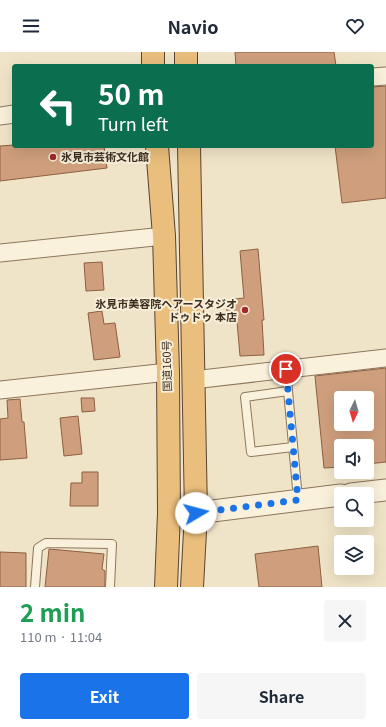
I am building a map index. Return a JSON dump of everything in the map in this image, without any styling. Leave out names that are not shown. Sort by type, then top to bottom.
[{"type":"highway","points":[[153,52],[153,64]]},
{"type":"highway","points":[[186,52],[186,64]]},
{"type":"highway","name":"国道160号","points":[[157,148],[164,236],[168,372],[169,513],[166,587]]},
{"type":"highway","points":[[189,148],[196,513],[192,587]]},
{"type":"street","points":[[374,77],[386,76]]},
{"type":"street","points":[[0,116],[12,114]]},
{"type":"street","points":[[0,253],[164,236]]},
{"type":"street","points":[[193,380],[386,358]]},
{"type":"street","points":[[0,390],[168,372]]},
{"type":"street","points":[[374,491],[386,490]]},
{"type":"street","points":[[169,513],[196,513],[334,496]]},
{"type":"lane","points":[[286,369],[298,500]]},
{"type":"lane","points":[[288,391],[245,397],[251,452],[293,447]]},
{"type":"lane","points":[[35,587],[38,548],[46,543],[112,544],[110,587]]},
{"type":"building","points":[[235,52],[334,52],[336,64],[236,64]]},
{"type":"building","points":[[386,86],[386,198],[342,203],[335,148],[374,148],[374,87]]},
{"type":"building","name":"氷見市芸術文化館","points":[[12,145],[12,148],[104,148],[107,168],[0,181],[0,146]]},
{"type":"building","points":[[258,249],[264,320],[262,320],[264,355],[240,356],[237,322],[228,322],[226,300],[244,298],[240,251]]},
{"type":"building","points":[[102,262],[104,290],[86,291],[84,263]]},
{"type":"building","points":[[102,311],[104,324],[115,323],[120,357],[94,360],[88,313]]},
{"type":"building","points":[[386,368],[386,462],[374,463],[374,439],[334,439],[334,467],[324,468],[315,376]]},
{"type":"building","points":[[81,398],[94,398],[95,411],[82,412]]},
{"type":"building","points":[[20,399],[22,422],[24,422],[27,458],[0,460],[0,419],[8,418],[7,400]]},
{"type":"building","points":[[78,416],[82,454],[64,456],[60,418]]},
{"type":"building","points":[[82,472],[98,472],[98,506],[70,506],[71,483],[82,483]]},
{"type":"building","points":[[318,546],[322,587],[259,587],[255,554]]},
{"type":"building","points":[[49,549],[104,554],[102,569],[105,571],[105,587],[45,587]]},
{"type":"building","points":[[0,552],[26,553],[26,587],[0,587]]},
{"type":"place","name":"氷見市芸術文化館","points":[[53,157]]},
{"type":"place","name":"氷見市美容院ヘアースタジオ ドゥドゥ 本店","points":[[245,310]]},
{"type":"route","points":[[196,513],[298,500],[286,369]]}]
